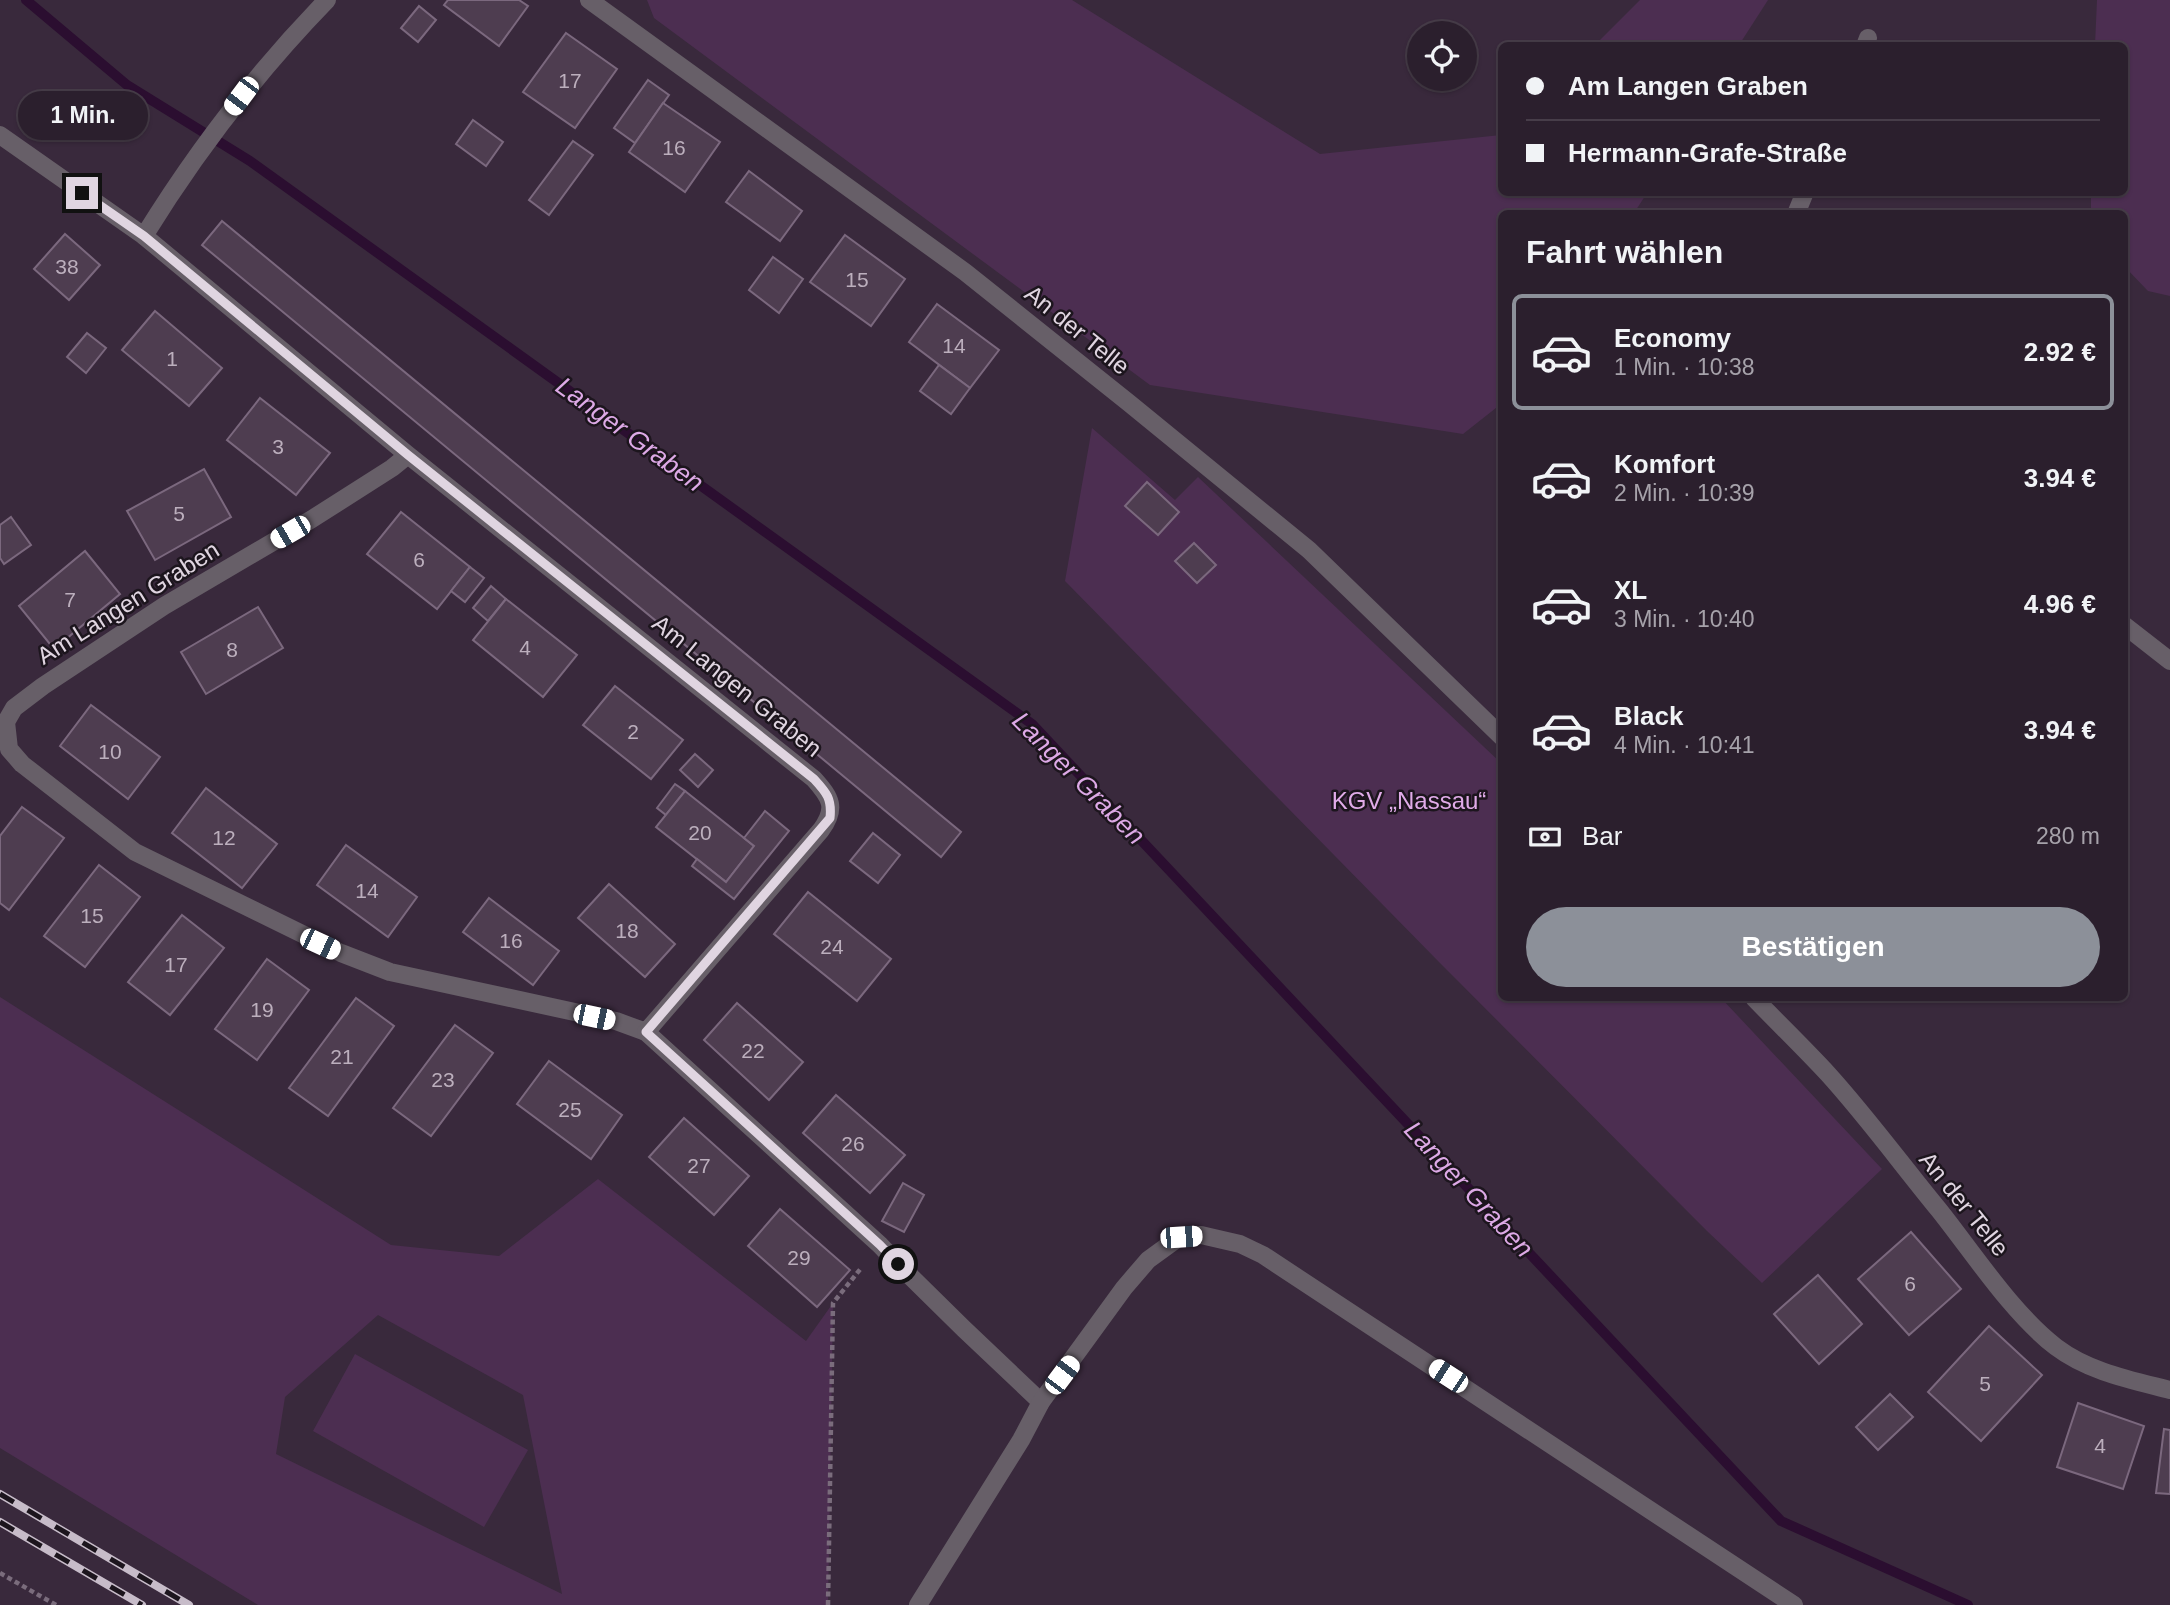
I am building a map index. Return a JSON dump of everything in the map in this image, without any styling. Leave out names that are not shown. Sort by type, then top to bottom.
[{"type":"street","points":[[144,236],[178,180],[241,96],[327,0]]},
{"type":"street","name":"An der Telle","points":[[589,0],[965,272],[1129,403],[1309,550],[1498,733]]},
{"type":"street","name":"Am Langen Graben","points":[[0,135],[144,236],[408,455],[814,779],[826,792],[831,805],[830,818],[646,1032]]},
{"type":"street","name":"Am Langen Graben","points":[[408,455],[312,519],[163,606],[13,708],[6,722],[9,749],[22,764],[135,852],[341,953],[390,972],[616,1021],[646,1032],[880,1245],[1041,1402]]},
{"type":"street","points":[[2128,628],[2170,661]]},
{"type":"street","name":"An der Telle","points":[[1757,1001],[1829,1075],[1996,1283],[2022,1314],[2057,1348],[2108,1374],[2170,1390]]},
{"type":"street","points":[[918,1605],[1021,1440],[1041,1402],[1124,1287],[1148,1260],[1181,1237],[1201,1235],[1240,1244],[1263,1255],[1794,1605]]},
{"type":"path","points":[[828,1605],[833,1303],[880,1245]]},
{"type":"path","points":[[0,1573],[56,1605]]},
{"type":"green space","points":[[647,0],[1072,0],[1320,154],[1498,135],[1498,196],[1645,196],[1636,210],[1498,210],[1498,406],[1463,434],[1150,385],[654,18]]},
{"type":"green space","points":[[1640,0],[1768,0],[1741,42],[1598,42]]},
{"type":"green space","points":[[2097,0],[2170,0],[2170,296],[2148,291],[2128,270],[2128,210],[2091,210],[2091,196],[2128,196],[2128,42],[2095,42]]},
{"type":"green space","name":"KGV „Nassau“","points":[[1092,428],[1175,500],[1198,477],[1498,760],[1498,1001],[1724,1001],[1882,1169],[1762,1283],[1438,961],[1065,581]]},
{"type":"green space","points":[[0,997],[391,1245],[499,1256],[598,1179],[806,1341],[833,1303],[828,1605],[258,1605],[0,1448]],"holes":[[[378,1315],[523,1395],[562,1594],[276,1454],[285,1397]]]},
{"type":"green space","points":[[355,1354],[528,1450],[484,1527],[313,1431]]},
{"type":"building","points":[[448,0],[519,0],[528,6],[499,46],[444,5]]},
{"type":"building","points":[[419,6],[436,20],[418,42],[401,28]]},
{"type":"building","points":[[566,33],[617,69],[575,128],[523,92]]},
{"type":"building","points":[[648,80],[669,95],[635,143],[614,128]]},
{"type":"building","points":[[663,103],[720,142],[685,192],[629,152]]},
{"type":"building","points":[[473,120],[503,142],[486,166],[456,144]]},
{"type":"building","points":[[573,141],[593,155],[549,215],[529,200]]},
{"type":"building","points":[[749,171],[802,211],[780,241],[726,202]]},
{"type":"building","points":[[222,221],[961,832],[941,857],[202,245]]},
{"type":"building","points":[[65,234],[100,265],[69,300],[34,269]]},
{"type":"building","points":[[845,235],[905,279],[871,326],[810,282]]},
{"type":"building","points":[[773,257],[803,279],[779,313],[749,290]]},
{"type":"building","points":[[937,304],[999,350],[970,388],[909,342]]},
{"type":"building","points":[[155,311],[222,368],[189,406],[122,350]]},
{"type":"building","points":[[87,333],[106,348],[86,373],[67,357]]},
{"type":"building","points":[[939,365],[970,388],[951,414],[920,391]]},
{"type":"building","points":[[260,398],[330,453],[296,495],[227,440]]},
{"type":"building","points":[[204,469],[231,517],[155,560],[127,511]]},
{"type":"building","points":[[1147,482],[1179,512],[1158,535],[1125,506]]},
{"type":"building","points":[[401,512],[470,567],[437,609],[367,554]]},
{"type":"building","points":[[11,517],[31,545],[4,564],[0,558],[0,525]]},
{"type":"building","points":[[1194,543],[1216,565],[1197,583],[1175,561]]},
{"type":"building","points":[[85,551],[120,594],[54,649],[19,606]]},
{"type":"building","points":[[470,567],[484,578],[465,602],[451,591]]},
{"type":"building","points":[[491,586],[506,599],[488,621],[473,608]]},
{"type":"building","points":[[506,599],[577,655],[543,697],[473,640]]},
{"type":"building","points":[[258,607],[283,648],[206,694],[181,652]]},
{"type":"building","points":[[615,686],[683,740],[651,779],[583,725]]},
{"type":"building","points":[[91,705],[160,757],[128,799],[60,746]]},
{"type":"building","points":[[695,754],[713,770],[698,787],[680,770]]},
{"type":"building","points":[[675,784],[685,791],[666,815],[657,808]]},
{"type":"building","points":[[206,788],[277,844],[242,888],[172,833]]},
{"type":"building","points":[[685,791],[754,846],[726,882],[656,827]]},
{"type":"building","points":[[22,807],[64,838],[9,910],[0,903],[0,836]]},
{"type":"building","points":[[765,811],[789,831],[734,899],[692,866],[697,859],[726,882],[754,846],[744,838]]},
{"type":"building","points":[[873,833],[900,855],[878,883],[850,861]]},
{"type":"building","points":[[346,845],[417,897],[388,937],[317,885]]},
{"type":"building","points":[[99,865],[140,897],[85,967],[44,936]]},
{"type":"building","points":[[609,884],[675,944],[645,977],[578,918]]},
{"type":"building","points":[[808,892],[891,959],[857,1001],[774,934]]},
{"type":"building","points":[[489,898],[559,951],[533,985],[463,932]]},
{"type":"building","points":[[182,915],[224,948],[170,1015],[128,982]]},
{"type":"building","points":[[267,959],[309,990],[257,1060],[215,1029]]},
{"type":"building","points":[[356,998],[394,1026],[328,1116],[289,1088]]},
{"type":"building","points":[[737,1003],[803,1062],[769,1100],[704,1040]]},
{"type":"building","points":[[455,1025],[493,1053],[431,1136],[393,1108]]},
{"type":"building","points":[[549,1061],[622,1115],[591,1159],[517,1104]]},
{"type":"building","points":[[836,1095],[905,1155],[870,1193],[803,1133]]},
{"type":"building","points":[[684,1118],[749,1176],[714,1215],[649,1157]]},
{"type":"building","points":[[903,1183],[924,1195],[904,1232],[882,1221]]},
{"type":"building","points":[[780,1209],[850,1270],[817,1307],[748,1246]]},
{"type":"building","points":[[1911,1232],[1961,1289],[1909,1335],[1858,1279]]},
{"type":"building","points":[[1818,1275],[1862,1324],[1819,1364],[1774,1314]]},
{"type":"building","points":[[1989,1326],[2042,1375],[1981,1441],[1928,1392]]},
{"type":"building","points":[[1890,1394],[1913,1417],[1878,1450],[1856,1427]]},
{"type":"building","points":[[2078,1403],[2144,1426],[2123,1489],[2057,1467]]},
{"type":"building","points":[[2164,1429],[2170,1430],[2170,1494],[2156,1493]]},
{"type":"waterway","name":"Langer Graben","points":[[26,0],[127,85],[250,161],[1032,724],[1781,1521],[1968,1605]]},
{"type":"railway","points":[[0,1494],[189,1605]]},
{"type":"railway","points":[[0,1522],[142,1605]]},
{"type":"route","points":[[82,193],[144,236],[408,455],[814,779],[826,792],[831,805],[830,818],[821,830],[646,1032],[898,1264]]}]
